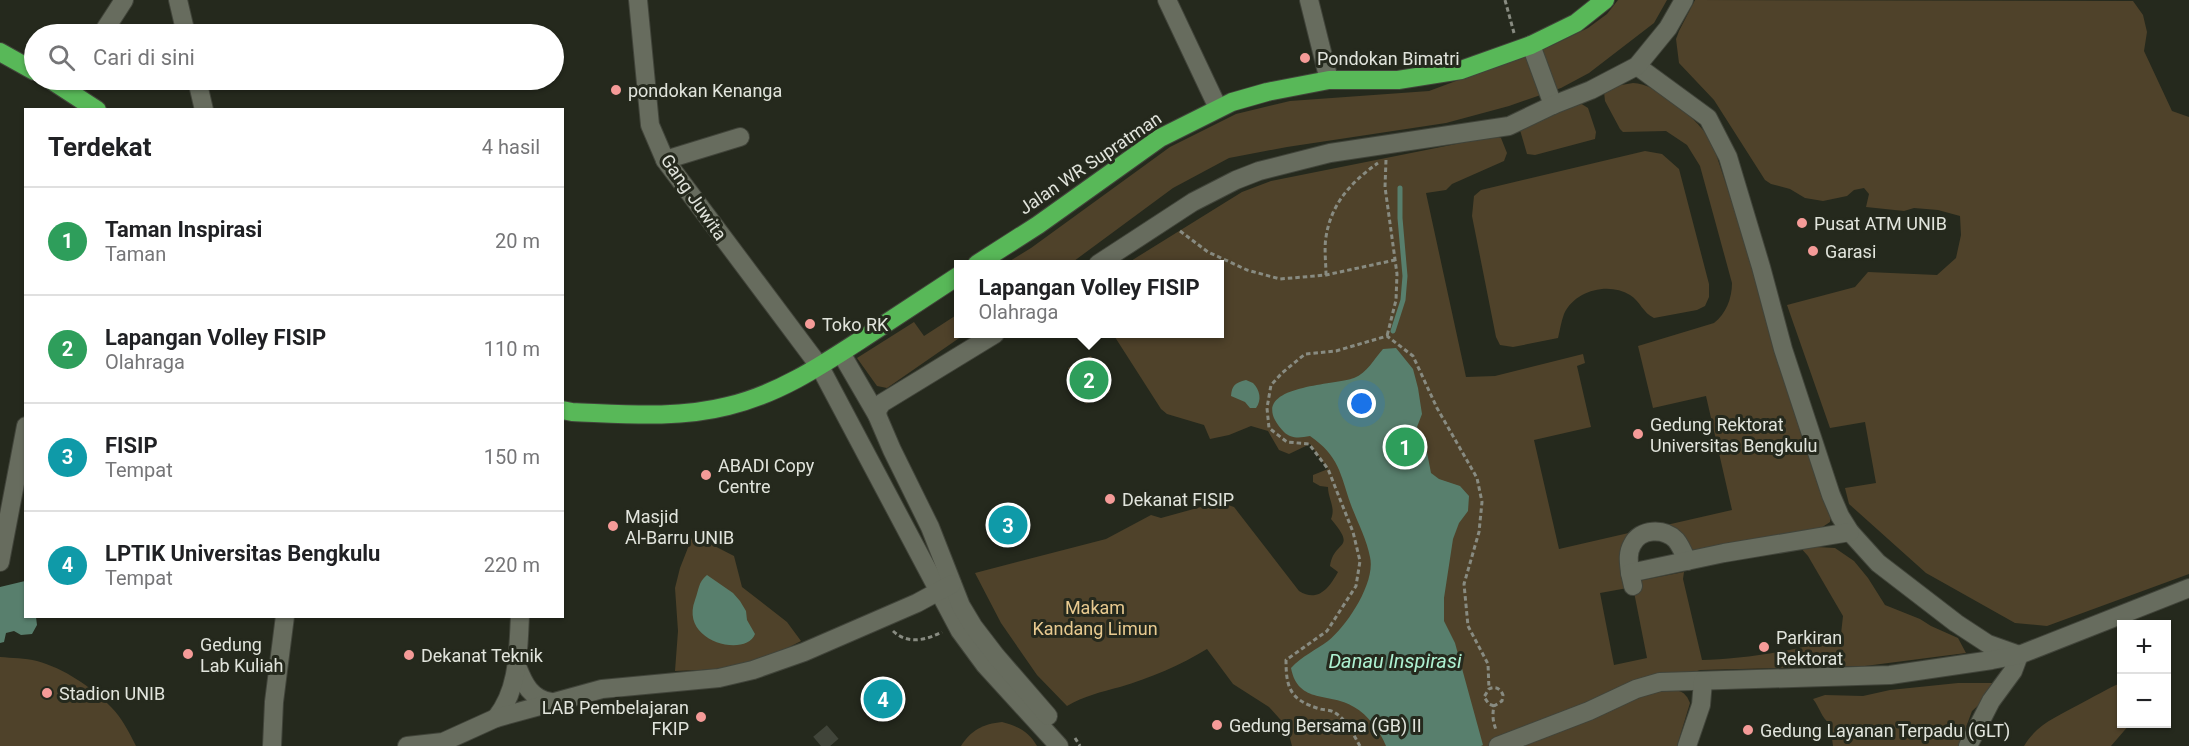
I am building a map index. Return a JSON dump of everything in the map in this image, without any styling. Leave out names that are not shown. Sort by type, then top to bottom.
[{"type":"highway","name":"Jalan WR Supratman","points":[[983,260],[1038,225],[1160,138],[1218,108],[1267,92],[1329,80],[1398,80],[1461,70],[1525,48],[1576,22],[1605,0]]},
{"type":"highway","points":[[0,52],[24,65]]},
{"type":"highway","points":[[71,90],[94,108]]},
{"type":"highway","points":[[564,410],[675,414],[726,407],[772,392],[820,367],[954,279]]},
{"type":"street","points":[[108,24],[124,0]]},
{"type":"street","points":[[178,0],[184,24]]},
{"type":"street","name":"Gang Juwita","points":[[638,0],[650,125],[665,160],[820,367],[902,518],[945,588]]},
{"type":"street","points":[[1167,0],[1218,108]]},
{"type":"street","points":[[1309,0],[1329,80]]},
{"type":"street","points":[[1104,260],[1193,202],[1259,171],[1330,153],[1509,126],[1591,90],[1637,66],[1668,28],[1684,0]]},
{"type":"street","points":[[1525,48],[1553,105]]},
{"type":"street","points":[[1637,66],[1708,118],[1728,157],[1786,361],[1831,495],[1850,532],[1878,563],[1956,623],[1988,644],[2019,655]]},
{"type":"street","points":[[199,90],[204,108]]},
{"type":"street","points":[[665,160],[740,137]]},
{"type":"street","points":[[878,415],[882,403],[987,338]]},
{"type":"street","points":[[841,352],[878,415],[892,450],[930,527],[945,588],[960,630],[985,664],[1059,746]]},
{"type":"street","points":[[0,562],[24,436]]},
{"type":"street","points":[[1687,561],[1678,542],[1664,532],[1645,533],[1635,539],[1629,554],[1632,579],[1687,561],[1850,532]]},
{"type":"street","points":[[407,746],[444,744],[496,718],[602,689],[719,678],[753,670],[804,652],[945,588]]},
{"type":"street","points":[[945,588],[961,606],[996,656],[1071,738]]},
{"type":"street","points":[[1500,745],[1589,711],[1636,689],[1660,682],[1890,675],[2019,655],[2189,588]]},
{"type":"street","points":[[272,746],[273,702],[285,618]]},
{"type":"street","points":[[496,718],[509,697],[518,666],[520,618]]},
{"type":"street","points":[[1968,746],[1991,701],[2013,671],[2019,655]]},
{"type":"street","points":[[518,666],[531,692],[542,701],[551,702]]},
{"type":"street","points":[[1687,746],[1701,705],[1702,681]]},
{"type":"path","points":[[1505,0],[1525,48]]},
{"type":"path","points":[[1375,160],[1387,158]]},
{"type":"path","points":[[1387,158],[1385,187],[1397,274],[1396,300],[1387,336]]},
{"type":"path","points":[[1326,275],[1326,237],[1337,202],[1355,183],[1387,158]]},
{"type":"path","points":[[1188,226],[1180,231],[1208,252],[1247,270],[1280,279],[1326,275],[1395,260]]},
{"type":"path","points":[[1387,336],[1413,356],[1437,408],[1477,478],[1482,502],[1479,532],[1464,584],[1464,595],[1468,626],[1488,664],[1488,689],[1485,693],[1485,700],[1494,706],[1500,703],[1503,695],[1497,688],[1488,689]]},
{"type":"path","points":[[1360,746],[1352,732],[1333,711],[1299,700],[1291,693],[1288,685],[1286,660],[1327,631],[1356,586],[1360,561],[1353,532],[1328,470],[1310,444],[1287,442],[1269,428],[1267,408],[1271,385],[1305,354],[1336,351],[1387,336]]},
{"type":"path","points":[[892,630],[899,636],[911,640],[925,639],[947,630]]},
{"type":"path","points":[[1494,706],[1492,719],[1500,745]]},
{"type":"path","points":[[1071,738],[1080,746]]},
{"type":"green space","points":[[1618,0],[1667,0],[1654,23],[1589,73],[1561,88],[1509,106],[1446,123],[1229,158],[1173,188],[1075,260],[1012,260],[1170,147],[1236,114],[1290,101],[1429,91],[1553,45],[1588,28],[1607,14]]},
{"type":"green space","points":[[1695,0],[2133,1],[2143,15],[2147,32],[2144,51],[2172,111],[2189,117],[2189,574],[2047,626],[2015,623],[1926,573],[1849,504],[1845,488],[1876,483],[1865,422],[1830,428],[1787,305],[1855,287],[1868,272],[1937,275],[1956,258],[1961,235],[1960,216],[1938,210],[1914,208],[1904,211],[1866,207],[1869,194],[1864,188],[1854,190],[1847,196],[1823,201],[1805,198],[1790,189],[1765,180],[1714,100],[1679,63],[1676,39]]},
{"type":"green space","points":[[1633,83],[1654,89],[1666,96],[1698,124],[1712,142],[1759,283],[1831,516],[1830,522],[1821,528],[1687,561],[1662,526],[1732,510],[1706,396],[1653,408],[1638,346],[1714,323],[1728,305],[1732,283],[1700,166],[1687,145],[1666,131],[1623,132],[1605,101],[1604,92],[1610,87]]},
{"type":"green space","points":[[1580,103],[1588,108],[1596,132],[1595,139],[1535,155],[1527,154],[1520,130]]},
{"type":"green space","name":"Makam Kandang Limun","points":[[1496,136],[1501,138],[1507,153],[1504,161],[1452,184],[1446,190],[1426,193],[1466,377],[1495,376],[1583,354],[1585,363],[1577,366],[1591,427],[1534,440],[1559,549],[1633,532],[1633,582],[1684,572],[1683,579],[1702,660],[1773,653],[1810,645],[1841,634],[1843,616],[1808,556],[1799,546],[1835,548],[1854,561],[1885,605],[1958,638],[1966,653],[1865,666],[1700,670],[1498,746],[1292,746],[1287,727],[1269,707],[1233,684],[1207,649],[1154,675],[1086,697],[1067,706],[1037,675],[1001,623],[975,573],[1106,539],[1151,515],[1161,518],[1219,502],[1234,507],[1299,591],[1312,595],[1322,592],[1338,572],[1330,566],[1332,558],[1344,541],[1343,536],[1331,519],[1333,511],[1328,487],[1313,482],[1313,475],[1328,469],[1310,444],[1289,454],[1279,450],[1268,431],[1251,426],[1229,435],[1210,439],[1204,425],[1167,414],[1161,409],[1116,338],[1224,338],[1224,260],[1132,260],[1242,192],[1271,181]],"holes":[[[1633,587],[1647,658],[1614,665],[1600,593]]]},
{"type":"green space","points":[[1645,151],[1662,154],[1679,169],[1709,284],[1709,297],[1705,306],[1697,310],[1654,318],[1630,295],[1622,291],[1603,289],[1584,294],[1569,306],[1564,314],[1558,338],[1513,347],[1500,345],[1496,337],[1472,216],[1474,196],[1481,190]]},
{"type":"green space","points":[[954,317],[954,338],[959,338],[887,388],[877,386],[857,358],[914,322],[924,336]]},
{"type":"green space","points":[[1091,356],[1110,392],[1086,404],[1068,368]]},
{"type":"green space","points":[[693,535],[734,556],[742,587],[787,622],[801,641],[761,661],[749,664],[675,671],[678,631],[675,588]]},
{"type":"green space","name":"Stadion UNIB","points":[[0,657],[37,661],[57,668],[77,679],[115,711],[136,746],[0,746]]},
{"type":"green space","points":[[1958,683],[1996,683],[1983,701],[1972,711],[1959,746],[1833,746],[1830,724],[1813,699],[1825,695],[1863,696],[1890,690]]},
{"type":"green space","points":[[2117,685],[2117,728],[2127,728],[2111,746],[2024,746],[2035,732],[2049,721]]},
{"type":"green space","points":[[1667,690],[1682,692],[1690,703],[1677,746],[1511,746],[1645,693]]},
{"type":"green space","points":[[1002,722],[1022,730],[1037,746],[961,746],[978,729]]},
{"type":"water","name":"Danau Inspirasi","points":[[1396,348],[1413,369],[1422,414],[1417,427],[1424,437],[1431,473],[1439,479],[1460,486],[1469,496],[1468,511],[1459,523],[1453,539],[1444,598],[1444,621],[1455,643],[1483,745],[1481,746],[1386,746],[1377,729],[1364,714],[1345,703],[1308,693],[1295,680],[1291,668],[1336,634],[1358,603],[1369,579],[1371,567],[1367,544],[1333,458],[1320,443],[1310,436],[1296,437],[1284,432],[1273,417],[1273,405],[1281,396],[1294,390],[1359,376],[1383,349]]},
{"type":"water","points":[[1246,380],[1253,383],[1259,392],[1260,398],[1256,408],[1250,408],[1245,402],[1231,396],[1235,385]]},
{"type":"water","points":[[707,575],[733,593],[740,601],[755,634],[749,641],[740,645],[716,642],[705,636],[696,626],[693,615],[695,600],[700,583]]},
{"type":"water","points":[[24,581],[24,618],[36,618],[37,625],[32,634],[21,635],[14,631],[6,633],[4,642],[0,643],[0,587]]},
{"type":"waterway","points":[[1393,331],[1403,300],[1405,276],[1400,188]]},
{"type":"tunnel","points":[[820,731],[835,746]]},
{"type":"place","name":"Pondokan Bimatri","points":[[1305,58]]},
{"type":"place","name":"pondokan Kenanga","points":[[616,90]]},
{"type":"place","name":"Pusat ATM UNIB","points":[[1802,223]]},
{"type":"place","name":"Garasi","points":[[1813,251]]},
{"type":"place","name":"Toko RK","points":[[810,324]]},
{"type":"place","name":"Lapangan Volley FISIP","points":[[1089,380]]},
{"type":"place","name":"Gedung Rektorat Universitas Bengkulu","points":[[1638,434]]},
{"type":"place","name":"Taman Inspirasi","points":[[1405,447]]},
{"type":"place","name":"ABADI Copy Centre","points":[[706,475]]},
{"type":"place","name":"Dekanat FISIP","points":[[1110,499]]},
{"type":"place","name":"FISIP","points":[[1008,525]]},
{"type":"place","name":"Masjid Al-Barru UNIB","points":[[613,526]]},
{"type":"place","name":"Parkiran Rektorat","points":[[1764,647]]},
{"type":"place","name":"Gedung Lab Kuliah","points":[[188,654]]},
{"type":"place","name":"Dekanat Teknik","points":[[409,655]]},
{"type":"place","name":"Stadion UNIB","points":[[47,693]]},
{"type":"place","name":"LPTIK Universitas Bengkulu","points":[[883,699]]},
{"type":"place","name":"LAB Pembelajaran FKIP","points":[[701,717]]},
{"type":"place","name":"Gedung Bersama (GB) II","points":[[1217,725]]},
{"type":"place","name":"Gedung Layanan Terpadu (GLT)","points":[[1748,730]]}]
